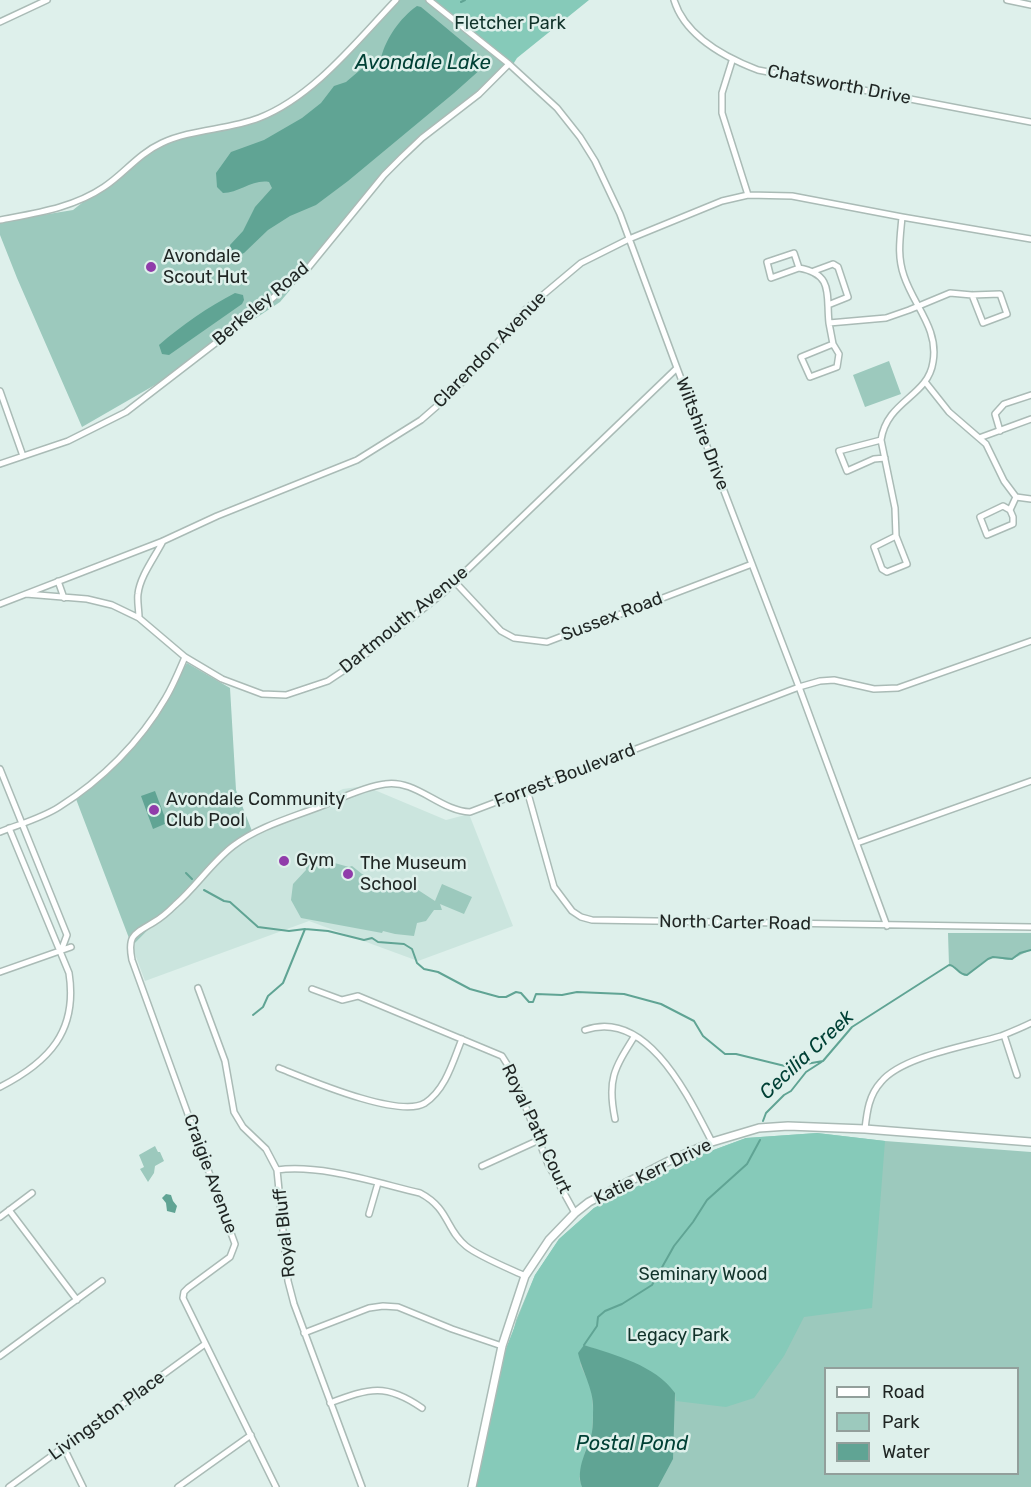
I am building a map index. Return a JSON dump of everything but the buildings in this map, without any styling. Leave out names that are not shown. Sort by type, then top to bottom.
[{"type":"street","points":[[0,22],[47,0]]},
{"type":"street","points":[[0,220],[44,211],[87,197],[106,186],[136,159],[162,143],[257,119],[279,108],[299,95],[336,64],[396,0]]},
{"type":"street","name":"Wiltshire Drive","points":[[429,0],[509,64],[557,108],[595,161],[620,214],[800,687],[887,926]]},
{"type":"street","name":"Chatsworth Drive","points":[[674,0],[678,12],[686,23],[715,50],[732,60],[758,70],[1031,122]]},
{"type":"street","points":[[1007,0],[1031,4]]},
{"type":"street","points":[[732,60],[722,93],[722,113],[748,195]]},
{"type":"street","name":"Berkeley Road","points":[[0,465],[68,441],[126,412],[270,301],[308,268],[384,175],[402,157],[479,94],[509,64]]},
{"type":"street","name":"Clarendon Avenue","points":[[0,604],[162,541],[228,511],[357,460],[421,420],[452,393],[525,310],[580,263],[629,239],[722,201],[748,195],[792,196],[1031,238]]},
{"type":"street","points":[[896,536],[874,547],[882,569],[886,573],[906,564],[896,536],[894,508],[881,440],[886,422],[926,383],[933,363],[934,339],[905,278],[898,252],[902,217]]},
{"type":"street","points":[[799,267],[794,253],[766,262],[771,278],[799,267],[814,271],[826,287],[833,344],[840,354],[837,367],[810,377],[801,357],[833,344]]},
{"type":"street","points":[[814,271],[834,264],[838,267],[849,297],[828,305]]},
{"type":"street","points":[[829,323],[886,318],[950,293],[1000,294],[1007,315],[983,323],[972,295]]},
{"type":"street","name":"Dartmouth Avenue","points":[[25,594],[87,599],[112,605],[139,618],[185,657],[222,680],[262,694],[286,695],[328,681],[352,665],[455,582],[677,368]]},
{"type":"street","points":[[926,383],[949,412],[986,444],[1004,481],[1016,497],[1031,499]]},
{"type":"street","points":[[0,391],[23,456]]},
{"type":"street","points":[[1000,431],[995,414],[1004,404],[1031,395]]},
{"type":"street","points":[[979,438],[1031,419]]},
{"type":"street","points":[[881,440],[839,451],[847,471],[874,459],[885,458]]},
{"type":"street","points":[[1010,510],[1003,506],[980,517],[987,535],[1012,524],[1013,517],[1010,510],[1016,497]]},
{"type":"street","points":[[139,618],[138,594],[142,578],[162,541]]},
{"type":"street","name":"Sussex Road","points":[[455,582],[501,631],[514,638],[547,642],[752,564]]},
{"type":"street","points":[[58,581],[64,598]]},
{"type":"street","name":"Forrest Boulevard","points":[[133,935],[155,922],[177,904],[216,861],[242,840],[297,814],[351,794],[383,784],[397,783],[464,812],[470,812],[800,687],[820,681],[834,680],[874,689],[898,688],[1031,641]]},
{"type":"street","points":[[0,832],[58,808],[88,787],[113,765],[143,732],[166,698],[185,657]]},
{"type":"street","points":[[0,769],[67,935],[61,951]]},
{"type":"street","points":[[857,843],[1031,781]]},
{"type":"street","name":"North Carter Road","points":[[527,790],[554,887],[573,911],[581,917],[592,920],[1031,927]]},
{"type":"street","points":[[0,1087],[28,1072],[47,1056],[65,1028],[71,1004],[69,973],[9,828]]},
{"type":"street","name":"Craigie Avenue","points":[[133,935],[130,942],[132,960],[235,1244],[230,1257],[184,1292],[183,1298],[276,1487]]},
{"type":"street","points":[[0,972],[71,947]]},
{"type":"street","name":"Royal Bluff","points":[[198,988],[225,1061],[234,1112],[243,1127],[274,1160],[277,1170],[288,1281],[294,1304],[362,1487]]},
{"type":"street","name":"Royal Path Court","points":[[312,989],[342,1000],[358,996],[502,1056],[512,1072],[548,1164],[575,1213]]},
{"type":"street","points":[[865,1129],[872,1095],[882,1081],[896,1068],[1004,1035],[1031,1023]]},
{"type":"street","points":[[585,1030],[598,1026],[615,1027],[650,1046],[665,1061],[712,1142]]},
{"type":"street","points":[[1004,1035],[1017,1075]]},
{"type":"street","points":[[615,1119],[611,1100],[612,1080],[618,1063],[634,1037]]},
{"type":"street","points":[[279,1068],[345,1094],[411,1107],[424,1103],[439,1090],[462,1039]]},
{"type":"street","name":"Katie Kerr Drive","points":[[472,1487],[501,1346],[525,1276],[549,1240],[589,1202],[658,1166],[712,1142],[759,1128],[788,1126],[865,1129],[1031,1142]]},
{"type":"street","points":[[482,1166],[539,1140]]},
{"type":"street","points":[[277,1170],[295,1167],[314,1169],[420,1193],[440,1207],[466,1247],[525,1276]]},
{"type":"street","points":[[369,1214],[378,1183]]},
{"type":"street","points":[[0,1217],[32,1193]]},
{"type":"street","points":[[9,1210],[77,1300]]},
{"type":"street","points":[[0,1356],[102,1281]]},
{"type":"street","points":[[304,1333],[369,1308],[383,1306],[398,1307],[501,1346]]},
{"type":"street","name":"Livingston Place","points":[[9,1487],[205,1344]]},
{"type":"street","points":[[330,1403],[369,1390],[388,1390],[405,1396],[422,1408]]},
{"type":"street","points":[[178,1487],[251,1435]]},
{"type":"street","points":[[64,1448],[83,1487]]},
{"type":"shaded area","name":"The Museum School","points":[[365,786],[446,820],[469,814],[513,926],[418,961],[309,921],[145,981],[132,946],[238,839],[343,789]]},
{"type":"green space","points":[[399,0],[433,0],[512,66],[469,104],[406,152],[280,302],[160,382],[82,427],[17,278],[0,235],[0,222],[73,210],[159,142],[243,125],[291,103]]},
{"type":"green space","name":"Fletcher Park","points":[[433,0],[589,0],[517,58],[512,66]]},
{"type":"green space","points":[[889,361],[901,394],[865,407],[853,375]]},
{"type":"green space","points":[[187,663],[230,688],[236,790],[252,831],[238,839],[132,946],[76,799],[140,737]]},
{"type":"green space","points":[[302,854],[352,866],[362,874],[386,885],[396,888],[415,888],[435,901],[442,884],[472,897],[464,914],[440,904],[442,910],[434,910],[426,921],[417,923],[414,936],[383,931],[382,933],[301,918],[291,900],[293,884],[306,870],[305,862],[300,863]]},
{"type":"green space","points":[[948,933],[1031,933],[1031,950],[1010,960],[988,959],[971,973],[964,975],[954,966],[949,965]]},
{"type":"green space","name":"Legacy Park","points":[[817,1133],[885,1141],[1031,1152],[1031,1487],[476,1487],[516,1320],[535,1275],[559,1239],[594,1208],[700,1155],[746,1138]]},
{"type":"green space","name":"Seminary Wood","points":[[817,1133],[885,1141],[872,1308],[804,1317],[784,1356],[754,1398],[726,1407],[676,1401],[675,1393],[623,1359],[584,1345],[580,1365],[591,1387],[593,1411],[592,1433],[585,1451],[579,1479],[582,1487],[476,1487],[501,1361],[535,1275],[559,1239],[594,1208],[700,1155],[746,1138]]},
{"type":"green space","points":[[155,1146],[164,1161],[155,1166],[154,1173],[148,1182],[140,1169],[144,1167],[139,1155]]},
{"type":"water","name":"Avondale Lake","points":[[417,6],[480,56],[482,68],[348,181],[316,205],[290,216],[268,230],[244,253],[237,256],[231,251],[230,245],[243,231],[255,207],[272,188],[269,182],[263,182],[223,193],[217,187],[216,173],[231,152],[264,140],[302,118],[321,103],[334,86],[346,82],[366,65],[381,58],[394,29]]},
{"type":"water","points":[[235,293],[243,295],[242,304],[169,355],[162,354],[159,345],[205,310]]},
{"type":"water","name":"Avondale Community Club Pool","points":[[155,791],[167,823],[153,829],[141,796]]},
{"type":"water","points":[[166,1194],[171,1195],[177,1206],[175,1213],[167,1211],[166,1203],[162,1198]]},
{"type":"water","name":"Postal Pond","points":[[584,1345],[646,1368],[667,1383],[675,1393],[673,1459],[658,1487],[582,1487],[581,1466],[592,1432],[593,1418],[592,1397],[578,1353]]},
{"type":"waterway","points":[[461,2],[465,0]]},
{"type":"waterway","points":[[186,873],[192,879]]},
{"type":"waterway","points":[[204,890],[230,902],[258,927],[289,931],[305,929],[328,931],[364,940],[372,938],[378,942],[404,944],[412,949],[417,963],[424,969],[438,972],[470,989],[499,997],[506,997],[516,992],[521,993],[529,1002],[533,1002],[536,994],[562,995],[577,992],[624,994],[661,1004],[694,1021],[703,1036],[725,1054],[736,1054],[789,1067],[823,1061]]},
{"type":"waterway","points":[[253,1015],[263,1007],[268,996],[283,983],[305,929]]},
{"type":"waterway","name":"Cecilia Creek","points":[[763,1121],[766,1113],[791,1091],[806,1072],[823,1061],[852,1027],[949,965],[967,975],[993,957],[1012,959],[1020,953],[1031,950]]},
{"type":"waterway","name":"Cecilia Creek","points":[[584,1345],[597,1326],[598,1317],[652,1285],[674,1246],[707,1200],[747,1164],[760,1140]]},
{"type":"place","name":"Avondale Scout Hut","points":[[151,267]]},
{"type":"place","name":"Avondale Community Club Pool","points":[[154,810]]},
{"type":"place","name":"Gym","points":[[284,861]]},
{"type":"place","name":"The Museum School","points":[[348,874]]}]
